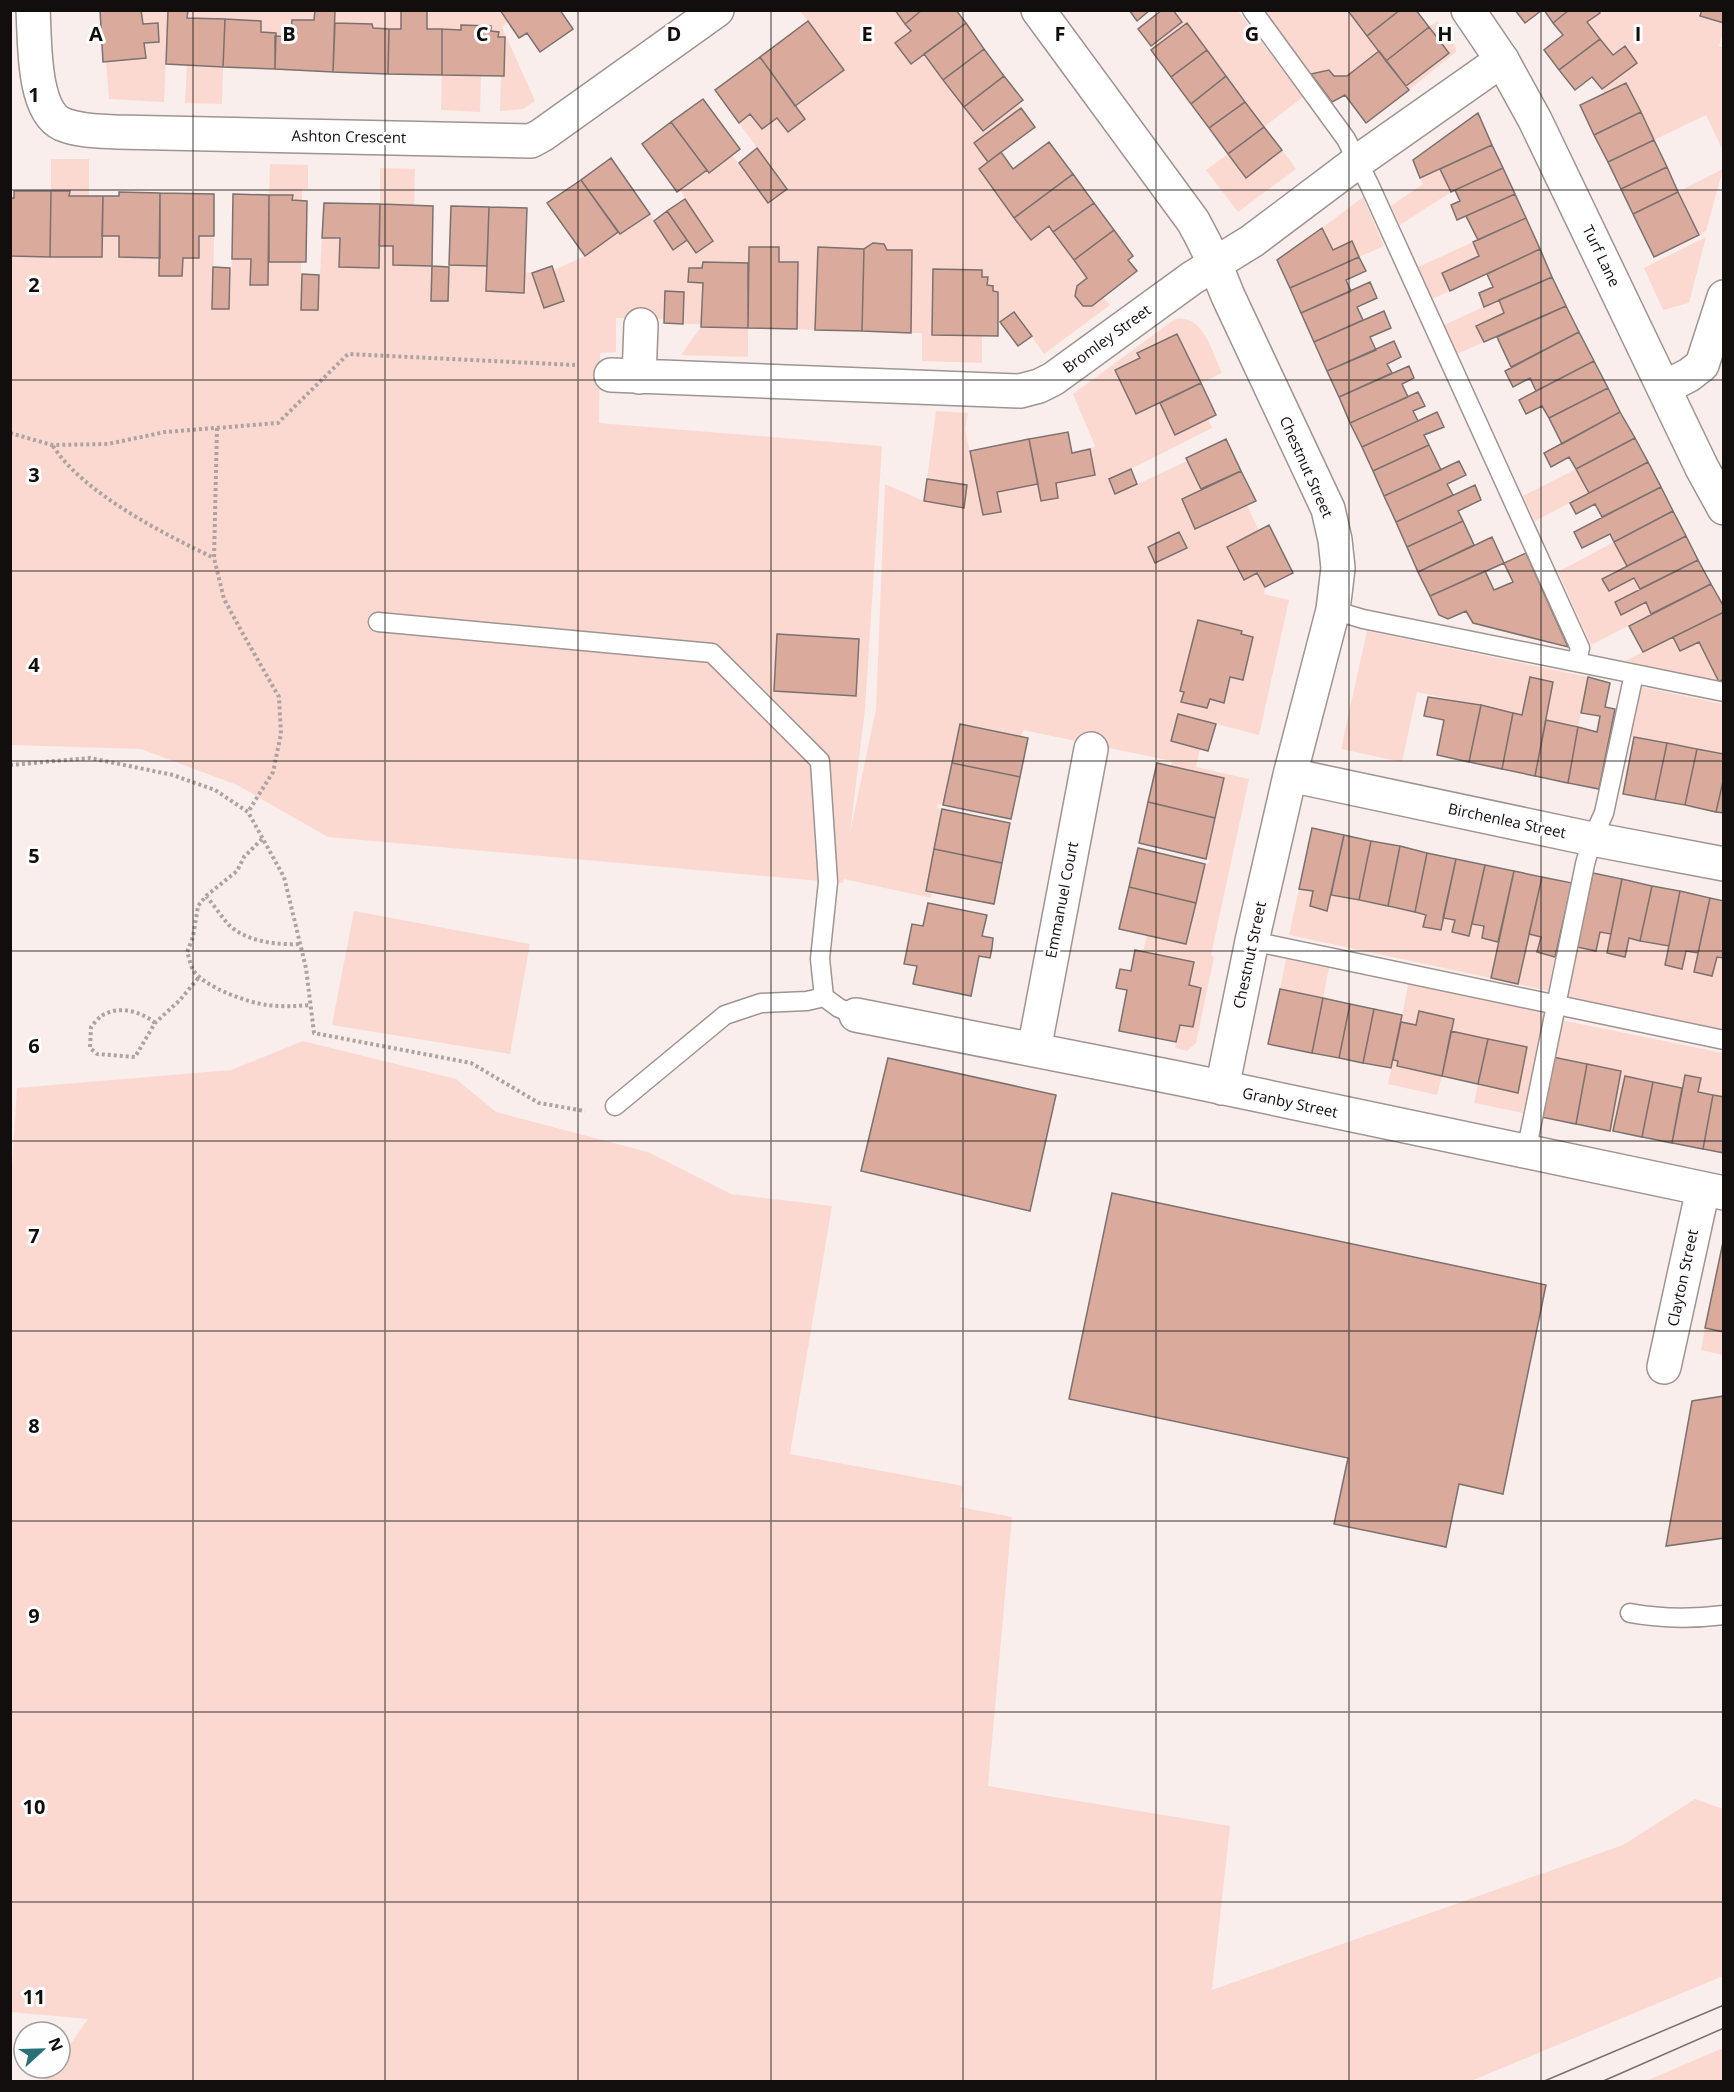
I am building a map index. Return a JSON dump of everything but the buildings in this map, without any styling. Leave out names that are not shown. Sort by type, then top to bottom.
[{"type":"street","name":"Ashton Crescent","points":[[33,10],[39,84],[44,102],[50,114],[61,123],[79,128],[117,132],[531,141],[550,130],[717,10]]},
{"type":"street","name":"Chestnut Street","points":[[1038,10],[1193,221],[1216,263],[1228,296],[1328,509],[1335,540],[1338,568],[1333,610],[1290,775],[1252,941],[1222,1088]]},
{"type":"street","name":"Turf Lane","points":[[1468,10],[1502,60],[1535,120],[1702,468],[1724,508]]},
{"type":"street","name":"Bromley Street","points":[[625,376],[1020,391],[1039,386],[1053,379],[1182,285],[1251,241],[1357,162],[1502,60]]},
{"type":"street","points":[[1664,388],[1689,375],[1702,365],[1724,297]]},
{"type":"street","points":[[625,376],[641,324]]},
{"type":"street","name":"Emmanuel Court","points":[[1034,1050],[1091,749]]},
{"type":"street","name":"Birchenlea Street","points":[[1290,775],[1592,839],[1724,864]]},
{"type":"street","name":"Granby Street","points":[[856,1015],[1222,1088],[1713,1191]]},
{"type":"street","name":"Clayton Street","points":[[1664,1367],[1713,1191]]},
{"type":"lane","points":[[1252,10],[1346,139],[1379,205],[1580,648],[1577,661]]},
{"type":"lane","points":[[1333,610],[1363,619],[1724,692]]},
{"type":"lane","points":[[378,622],[712,653],[820,761],[828,882],[820,958],[824,997],[838,1008],[856,1015]]},
{"type":"lane","points":[[1526,1152],[1585,864],[1592,839],[1604,813],[1634,674]]},
{"type":"lane","points":[[1252,941],[1724,1040]]},
{"type":"lane","points":[[615,1106],[725,1015],[760,1003],[807,1001],[824,997]]},
{"type":"lane","points":[[1630,1612],[1657,1618],[1686,1619],[1724,1615]]},
{"type":"path","points":[[10,433],[37,439],[52,446],[108,444],[165,432],[278,423],[348,354],[605,367],[625,376]]},
{"type":"path","points":[[217,428],[214,558],[224,599],[279,696],[281,734],[273,772],[248,812]]},
{"type":"path","points":[[52,446],[61,459],[101,493],[161,532],[214,558]]},
{"type":"path","points":[[10,765],[90,758],[184,779],[215,790],[248,812],[284,877],[306,968],[314,1033],[471,1063],[538,1102],[585,1111],[615,1106]]},
{"type":"path","points":[[262,839],[244,857],[237,871],[206,896],[198,906],[193,937],[187,952],[194,970],[208,984],[266,1005],[291,1007],[311,1005]]},
{"type":"path","points":[[206,896],[230,926],[253,939],[286,945],[300,944]]},
{"type":"path","points":[[155,1023],[145,1014],[121,1010],[102,1016],[91,1027],[90,1048],[98,1053],[135,1057],[155,1023],[180,1000],[200,976]]},
{"type":"shaded area","points":[[1702,10],[1701,17],[1723,23],[1719,46],[1724,48],[1723,151],[1706,115],[1654,140],[1626,83],[1604,93],[1602,89],[1625,46],[1613,55],[1587,22],[1599,13],[1598,11]]},
{"type":"shaded area","points":[[141,11],[168,11],[164,102],[109,99],[106,61],[146,58],[144,43],[159,41],[158,23],[143,24]]},
{"type":"shaded area","points":[[188,11],[315,11],[314,20],[292,20],[291,37],[261,32],[260,21],[187,18]]},
{"type":"shaded area","points":[[335,11],[401,11],[401,29],[373,28],[372,24],[335,23]]},
{"type":"shaded area","points":[[427,11],[500,11],[508,22],[502,27],[535,101],[523,109],[500,111],[505,37],[498,37],[498,32],[491,31],[491,26],[462,25],[461,30],[427,29]]},
{"type":"shaded area","points":[[800,11],[895,11],[911,31],[895,43],[911,64],[924,54],[983,131],[1018,104],[1021,108],[974,143],[988,162],[979,169],[1031,239],[1049,226],[1087,278],[1077,286],[1075,295],[1103,297],[1110,305],[1044,354],[1014,312],[998,323],[998,292],[993,291],[993,286],[987,285],[988,278],[982,277],[982,270],[933,269],[932,335],[982,336],[982,363],[922,361],[922,333],[911,333],[912,250],[887,250],[883,244],[873,243],[864,249],[818,247],[815,330],[797,329],[798,263],[779,262],[778,247],[749,247],[748,263],[703,262],[702,268],[689,268],[689,282],[703,283],[702,324],[683,324],[683,292],[665,291],[664,319],[616,318],[616,352],[600,353],[599,423],[882,446],[865,709],[850,833],[876,709],[885,484],[924,501],[964,507],[967,485],[927,479],[936,411],[968,413],[965,429],[983,515],[1001,512],[997,492],[1038,484],[1041,501],[1058,498],[1056,483],[1095,475],[1090,449],[1095,446],[1073,394],[1175,319],[1185,319],[1200,328],[1211,346],[1222,373],[1201,383],[1177,334],[1137,353],[1140,358],[1115,370],[1136,414],[1160,403],[1175,435],[1208,419],[1212,428],[1109,480],[1116,494],[1187,461],[1201,489],[1182,499],[1195,528],[1247,505],[1259,531],[1227,547],[1244,580],[1257,573],[1265,587],[1264,594],[1289,600],[1259,735],[1178,714],[1200,748],[1196,767],[1249,779],[1211,955],[1214,957],[1196,1043],[1187,1051],[1175,1048],[1180,1025],[1193,1027],[1201,988],[1189,985],[1194,962],[1143,952],[1147,935],[1187,944],[1205,864],[1208,864],[1209,860],[1206,859],[1224,779],[1171,766],[1172,761],[1023,730],[1021,736],[960,724],[943,805],[938,804],[937,808],[942,809],[926,890],[932,892],[931,898],[844,879],[843,883],[328,837],[237,785],[141,749],[11,745],[11,256],[102,257],[102,236],[119,236],[119,257],[160,258],[160,276],[182,276],[183,258],[199,258],[199,236],[214,236],[213,309],[229,309],[232,259],[251,259],[251,285],[268,285],[269,262],[301,262],[301,309],[318,310],[322,238],[393,246],[393,265],[432,266],[431,301],[448,301],[449,265],[487,266],[486,291],[524,293],[525,272],[532,273],[545,308],[564,301],[554,270],[585,256],[618,232],[620,234],[650,214],[673,250],[687,240],[696,253],[713,241],[680,190],[732,155],[768,203],[787,189],[739,123],[750,114],[777,118],[788,132],[805,119],[795,106],[844,70]],"holes":[[[1198,620],[1242,631],[1224,703],[1210,699],[1207,708],[1182,702],[1184,692],[1180,691]]]},
{"type":"shaded area","points":[[1173,11],[1238,11],[1303,97],[1264,127],[1187,23],[1153,49],[1151,46],[1182,23]]},
{"type":"shaded area","points":[[1265,11],[1347,11],[1379,51],[1347,76],[1334,76],[1329,70],[1311,74]]},
{"type":"shaded area","points":[[1437,21],[1455,46],[1456,52],[1409,90],[1406,86],[1449,53],[1429,27]]},
{"type":"shaded area","points":[[187,65],[223,67],[222,104],[185,103]]},
{"type":"shaded area","points":[[442,75],[481,76],[480,112],[441,110]]},
{"type":"shaded area","points":[[1282,150],[1296,169],[1238,212],[1206,170],[1228,154],[1246,178]]},
{"type":"shaded area","points":[[51,159],[89,159],[89,196],[69,196],[69,191],[51,191]]},
{"type":"shaded area","points":[[270,164],[308,165],[308,189],[302,189],[302,200],[292,200],[292,195],[269,195]]},
{"type":"shaded area","points":[[380,168],[415,169],[414,205],[380,204]]},
{"type":"shaded area","points":[[1440,169],[1451,192],[1400,225],[1391,206],[1423,184],[1420,178]]},
{"type":"shaded area","points":[[1723,169],[1706,231],[1699,235],[1678,192]]},
{"type":"shaded area","points":[[1363,197],[1384,246],[1359,257],[1352,242],[1333,250],[1322,228]]},
{"type":"shaded area","points":[[1706,237],[1689,303],[1663,310],[1644,268]]},
{"type":"shaded area","points":[[1473,242],[1479,256],[1442,273],[1450,291],[1432,299],[1418,267]]},
{"type":"shaded area","points":[[1499,300],[1504,313],[1476,326],[1484,342],[1457,354],[1444,325]]},
{"type":"shaded area","points":[[701,327],[748,328],[748,357],[681,355]]},
{"type":"shaded area","points":[[1576,469],[1589,493],[1535,521],[1523,496]]},
{"type":"shaded area","points":[[1614,542],[1627,566],[1603,579],[1609,591],[1634,578],[1640,589],[1615,603],[1621,614],[1646,602],[1651,614],[1591,645],[1558,572]]},
{"type":"shaded area","points":[[1367,631],[1588,677],[1578,727],[1546,720],[1553,682],[1530,677],[1522,715],[1417,692],[1402,762],[1341,749]]},
{"type":"shaded area","points":[[1673,637],[1680,651],[1699,642],[1719,682],[1625,661]]},
{"type":"shaded area","points":[[1642,687],[1723,704],[1723,754],[1631,737]]},
{"type":"shaded area","points":[[1299,889],[1313,891],[1310,907],[1327,911],[1331,895],[1426,915],[1424,927],[1440,930],[1443,918],[1455,920],[1453,932],[1469,936],[1472,924],[1484,926],[1482,938],[1498,942],[1491,978],[1289,935]]},
{"type":"shaded area","points":[[354,911],[530,944],[510,1054],[332,1025]]},
{"type":"shaded area","points":[[1600,932],[1611,934],[1607,953],[1625,957],[1629,938],[1669,946],[1665,965],[1682,969],[1686,951],[1698,953],[1694,972],[1717,957],[1723,958],[1723,1029],[1567,997],[1577,947],[1596,951]]},
{"type":"shaded area","points":[[1529,934],[1541,937],[1537,952],[1555,957],[1548,991],[1518,984]]},
{"type":"shaded area","points":[[1286,959],[1329,968],[1323,998],[1280,989]]},
{"type":"shaded area","points":[[1408,984],[1545,1013],[1523,1113],[1474,1103],[1478,1084],[1518,1092],[1451,1031],[1454,1018],[1419,1011],[1416,1025],[1401,1022]]},
{"type":"shaded area","points":[[1561,1020],[1723,1053],[1723,1097],[1698,1092],[1700,1078],[1685,1075],[1682,1088],[1625,1076],[1613,1131],[1610,1131],[1621,1071],[1553,1057]]},
{"type":"shaded area","points":[[303,1041],[456,1079],[496,1112],[648,1152],[731,1194],[832,1206],[790,1454],[963,1486],[960,1507],[1012,1517],[988,1786],[1230,1826],[1212,1990],[1623,1845],[1695,1799],[1723,1809],[1723,1976],[1471,2081],[44,2081],[72,2080],[72,2042],[88,2019],[11,2012],[10,1199],[17,1088],[231,1070]]},
{"type":"shaded area","points":[[1393,1060],[1398,1061],[1397,1067],[1442,1076],[1437,1095],[1388,1084]]},
{"type":"shaded area","points":[[1705,1328],[1723,1332],[1723,1355],[1701,1350]]},
{"type":"shaded area","points":[[1723,2048],[1723,2081],[1646,2081]]},
{"type":"tram line","points":[[1542,2082],[1724,2005]]},
{"type":"tram line","points":[[1601,2082],[1724,2028]]}]
